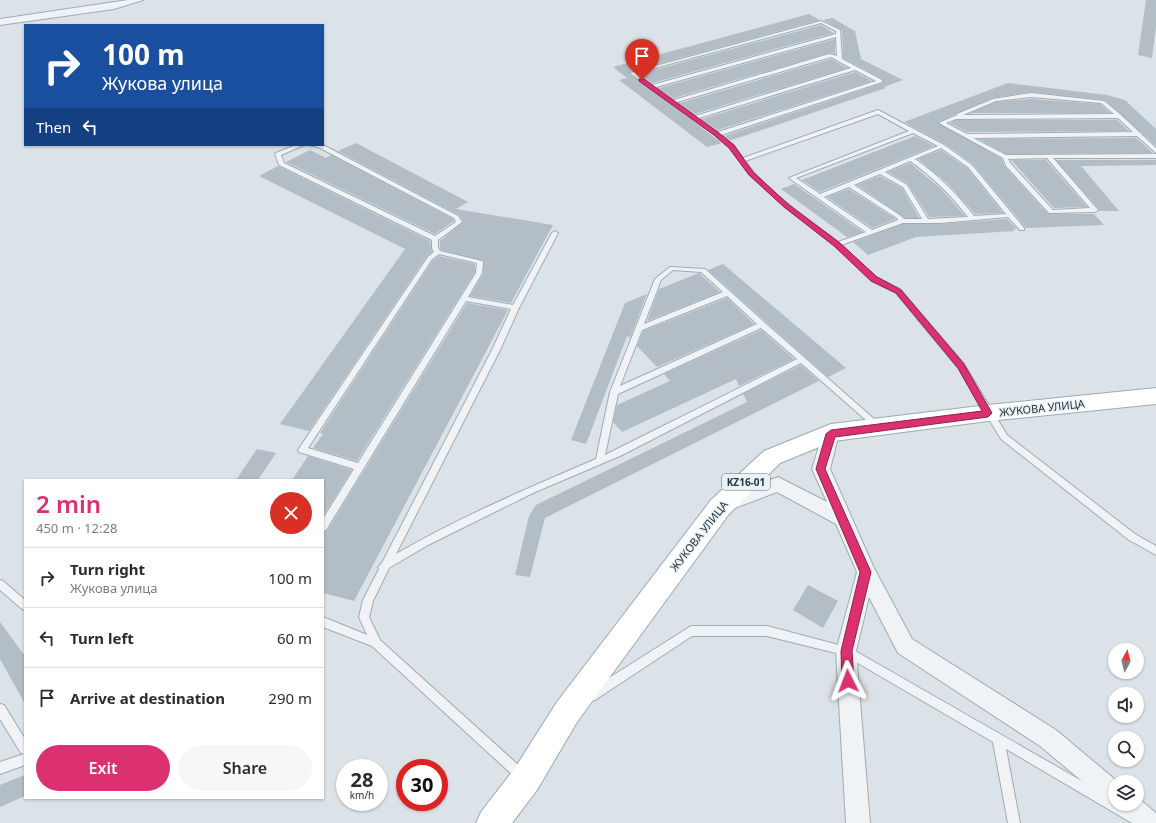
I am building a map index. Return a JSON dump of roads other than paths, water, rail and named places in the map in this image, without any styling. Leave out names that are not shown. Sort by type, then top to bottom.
[{"type":"main road","name":"ЖУКОВА УЛИЦА","points":[[492,823],[526,779],[567,712],[720,507],[772,457],[831,434],[988,413],[1156,396]]},
{"type":"street","points":[[0,22],[114,6],[139,0]]},
{"type":"street","points":[[831,434],[821,469],[866,572],[905,646],[1048,738],[1108,788]]},
{"type":"street","points":[[720,507],[778,484],[842,519]]},
{"type":"street","points":[[858,823],[846,651],[866,572]]},
{"type":"street","points":[[1135,811],[1150,823]]},
{"type":"lane","points":[[840,60],[838,30],[821,22],[632,73],[717,134],[731,146],[751,173],[786,206],[837,244],[874,279],[898,291],[961,366],[1004,438],[1132,537],[1156,551]]},
{"type":"lane","points":[[651,87],[838,35]]},
{"type":"lane","points":[[673,102],[831,55],[880,81],[717,134]]},
{"type":"lane","points":[[694,118],[855,68]]},
{"type":"lane","points":[[1156,151],[1102,102],[1031,95],[995,100],[942,123],[1005,157],[1156,156]]},
{"type":"lane","points":[[742,160],[878,112],[942,146],[970,166],[1022,229]]},
{"type":"lane","points":[[955,117],[1119,116]]},
{"type":"lane","points":[[871,232],[792,178],[913,131]]},
{"type":"lane","points":[[966,136],[1138,134]]},
{"type":"lane","points":[[298,146],[278,154],[281,164],[434,239]]},
{"type":"lane","points":[[321,146],[456,217],[458,222],[434,239]]},
{"type":"lane","points":[[819,197],[942,146]]},
{"type":"lane","points":[[1005,157],[1008,165],[1051,212],[1095,210],[1048,156]]},
{"type":"lane","points":[[910,159],[936,175],[952,191],[972,218]]},
{"type":"lane","points":[[880,171],[905,186],[926,221]]},
{"type":"lane","points":[[849,184],[899,217],[902,221]]},
{"type":"lane","points":[[837,244],[902,221],[926,221],[1010,215]]},
{"type":"lane","points":[[376,643],[364,617],[368,600],[383,567],[496,350],[515,308],[555,233]]},
{"type":"lane","points":[[324,525],[358,467],[479,274],[480,262],[438,252],[435,248],[434,239]]},
{"type":"lane","points":[[358,467],[302,450],[430,258],[438,252]]},
{"type":"lane","points":[[600,461],[614,392],[658,279],[672,268],[703,270],[762,325],[879,427]]},
{"type":"lane","points":[[638,329],[728,293]]},
{"type":"lane","points":[[464,298],[515,308]]},
{"type":"lane","points":[[614,392],[762,325]]},
{"type":"lane","points":[[383,567],[425,542],[530,491],[600,461],[802,359]]},
{"type":"lane","points":[[0,584],[24,605]]},
{"type":"lane","points":[[324,622],[376,643],[526,779]]},
{"type":"lane","points":[[567,712],[691,631],[767,631],[846,651],[1143,823]]},
{"type":"lane","points":[[0,709],[24,747]]},
{"type":"lane","points":[[998,739],[1014,823]]},
{"type":"lane","points":[[0,768],[24,759]]}]
